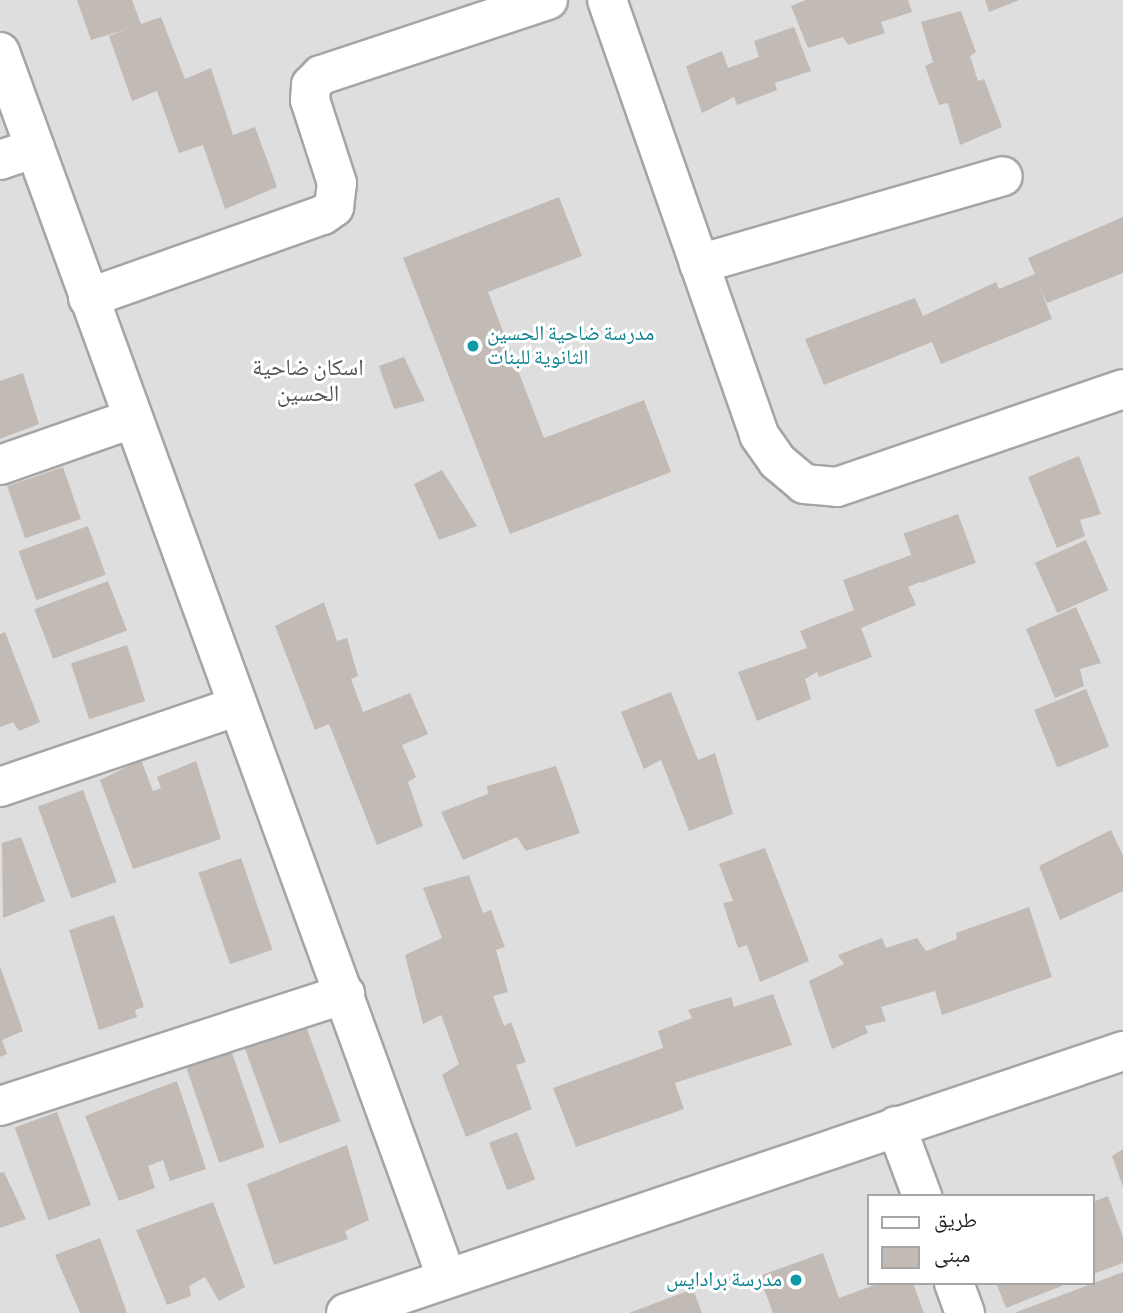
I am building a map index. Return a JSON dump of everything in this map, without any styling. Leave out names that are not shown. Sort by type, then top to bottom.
[{"type":"street","points":[[88,298],[324,215],[339,196],[310,100],[311,85],[321,75],[492,9],[548,0]]},
{"type":"street","points":[[607,0],[760,435],[776,461],[804,484],[837,487],[1123,389]]},
{"type":"street","points":[[0,52],[131,419],[345,994],[446,1276]]},
{"type":"street","points":[[0,160],[35,148]]},
{"type":"street","points":[[699,264],[1003,176]]},
{"type":"street","points":[[0,465],[131,419]]},
{"type":"street","points":[[0,787],[238,706]]},
{"type":"street","points":[[0,1106],[345,994]]},
{"type":"street","points":[[346,1313],[446,1276],[1123,1051]]},
{"type":"street","points":[[896,1126],[921,1194]]},
{"type":"street","points":[[955,1285],[965,1313]]},
{"type":"shaded area","points":[[0,0],[1123,0],[1123,1313],[0,1313]]},
{"type":"building","points":[[77,0],[132,0],[141,24],[161,17],[185,79],[211,68],[233,135],[255,127],[277,187],[225,209],[203,145],[179,153],[157,91],[132,101],[109,36],[128,29],[91,40]]},
{"type":"building","points":[[806,0],[908,0],[912,12],[881,22],[885,33],[848,45],[843,37],[808,48],[791,6]]},
{"type":"building","points":[[985,0],[1019,0],[989,12]]},
{"type":"building","points":[[961,11],[976,52],[970,56],[978,81],[984,79],[1002,127],[960,145],[948,103],[939,105],[925,66],[933,62],[921,22]]},
{"type":"building","points":[[794,27],[811,71],[775,83],[777,90],[737,105],[734,97],[702,113],[686,66],[722,51],[728,68],[759,57],[754,41]]},
{"type":"building","name":"مدرسة ضاحية الحسين الثانوية للبنات","points":[[559,197],[582,256],[488,292],[544,438],[644,400],[671,472],[510,534],[403,258]]},
{"type":"building","points":[[1123,217],[1123,273],[1047,303],[1040,288],[1052,319],[941,364],[932,342],[824,385],[805,339],[915,298],[923,316],[996,282],[999,289],[1035,274],[1028,258]]},
{"type":"building","points":[[404,357],[425,401],[394,409],[379,366]]},
{"type":"building","points":[[23,373],[39,424],[0,439],[0,381]]},
{"type":"building","points":[[1079,456],[1101,514],[1080,520],[1085,536],[1057,548],[1028,477]]},
{"type":"building","points":[[63,467],[81,519],[25,538],[7,486]]},
{"type":"building","points":[[442,470],[477,526],[439,540],[414,484]]},
{"type":"building","points":[[958,514],[976,563],[921,583],[903,534]]},
{"type":"building","points":[[88,526],[106,575],[36,600],[18,551]]},
{"type":"building","points":[[1086,540],[1108,590],[1057,613],[1035,563]]},
{"type":"building","points":[[911,555],[922,581],[908,587],[916,605],[861,628],[872,657],[819,677],[817,672],[805,679],[811,699],[757,721],[738,672],[807,648],[800,631],[854,610],[843,580]]},
{"type":"building","points":[[108,581],[127,630],[53,659],[34,609]]},
{"type":"building","points":[[324,602],[337,641],[347,638],[358,676],[351,679],[363,712],[410,693],[428,734],[402,745],[416,777],[408,782],[423,826],[377,845],[329,724],[315,730],[275,626]]},
{"type":"building","points":[[1076,607],[1101,663],[1080,669],[1084,686],[1055,698],[1026,629]]},
{"type":"building","points":[[5,632],[40,722],[19,731],[13,722],[0,727],[0,634]]},
{"type":"building","points":[[127,645],[145,701],[89,719],[71,663]]},
{"type":"building","points":[[1086,689],[1109,746],[1057,767],[1034,710]]},
{"type":"building","points":[[671,692],[698,760],[715,753],[733,814],[689,831],[661,760],[644,769],[621,712]]},
{"type":"building","points":[[141,760],[153,791],[161,788],[157,777],[196,761],[221,839],[133,869],[100,780]]},
{"type":"building","points":[[556,766],[580,833],[526,851],[517,837],[463,860],[441,812],[488,794],[487,786]]},
{"type":"building","points":[[83,790],[117,882],[71,899],[38,806]]},
{"type":"building","points":[[1111,830],[1123,856],[1123,891],[1060,920],[1039,866]]},
{"type":"building","points":[[21,837],[45,901],[3,918],[2,843]]},
{"type":"building","points":[[765,848],[809,961],[760,982],[747,945],[738,948],[723,903],[733,901],[719,864]]},
{"type":"building","points":[[241,858],[273,950],[230,964],[198,873]]},
{"type":"building","points":[[469,875],[483,913],[491,910],[505,947],[496,950],[508,992],[493,996],[504,1026],[511,1022],[526,1062],[516,1065],[532,1109],[466,1137],[442,1075],[459,1064],[441,1015],[423,1024],[405,955],[442,938],[423,888]]},
{"type":"building","points":[[1029,907],[1052,977],[942,1015],[935,991],[881,1007],[886,1021],[865,1026],[868,1033],[832,1049],[809,981],[844,964],[838,955],[882,938],[886,948],[917,938],[926,951],[957,939],[956,933]]},
{"type":"building","points":[[114,915],[144,1007],[135,1010],[137,1017],[99,1030],[69,930]]},
{"type":"building","points":[[0,966],[23,1031],[2,1040],[7,1054],[0,1057]]},
{"type":"building","points":[[773,994],[792,1045],[675,1083],[684,1109],[576,1147],[553,1088],[663,1048],[658,1031],[692,1018],[688,1010],[731,997],[734,1007]]},
{"type":"building","points":[[303,1018],[341,1121],[280,1144],[242,1040]]},
{"type":"building","points":[[230,1047],[265,1147],[219,1163],[185,1063]]},
{"type":"building","points":[[177,1081],[206,1169],[170,1181],[163,1160],[148,1166],[155,1188],[119,1201],[85,1116]]},
{"type":"building","points":[[57,1112],[91,1205],[49,1220],[15,1127]]},
{"type":"building","points":[[517,1132],[535,1180],[507,1190],[489,1143]]},
{"type":"building","points":[[347,1145],[369,1220],[345,1231],[348,1239],[274,1265],[247,1184]]},
{"type":"building","points":[[1123,1149],[1123,1187],[1112,1156]]},
{"type":"building","points":[[4,1172],[26,1219],[0,1228],[0,1173]]},
{"type":"building","points":[[1108,1196],[1123,1237],[1123,1263],[1095,1273],[1095,1201]]},
{"type":"building","points":[[213,1202],[245,1287],[219,1301],[205,1277],[189,1286],[191,1296],[167,1305],[136,1230]]},
{"type":"building","points":[[100,1238],[127,1313],[80,1313],[55,1255]]},
{"type":"building","name":"مدرسة برادايس","points":[[823,1253],[839,1298],[875,1285],[914,1285],[924,1313],[773,1313],[759,1276]]},
{"type":"building","points":[[1123,1272],[1123,1313],[1014,1313],[1088,1285],[1095,1285],[1095,1283]]},
{"type":"building","points":[[997,1285],[1064,1285],[1006,1308]]},
{"type":"building","points":[[693,1289],[702,1313],[629,1313]]},
{"type":"place","name":"مدرسة ضاحية الحسين الثانوية للبنات","points":[[473,346]]},
{"type":"place","name":"مدرسة برادايس","points":[[796,1280]]},
{"type":"district","name":"اسكان ضاحية الحسين","points":[[308,382]]}]
